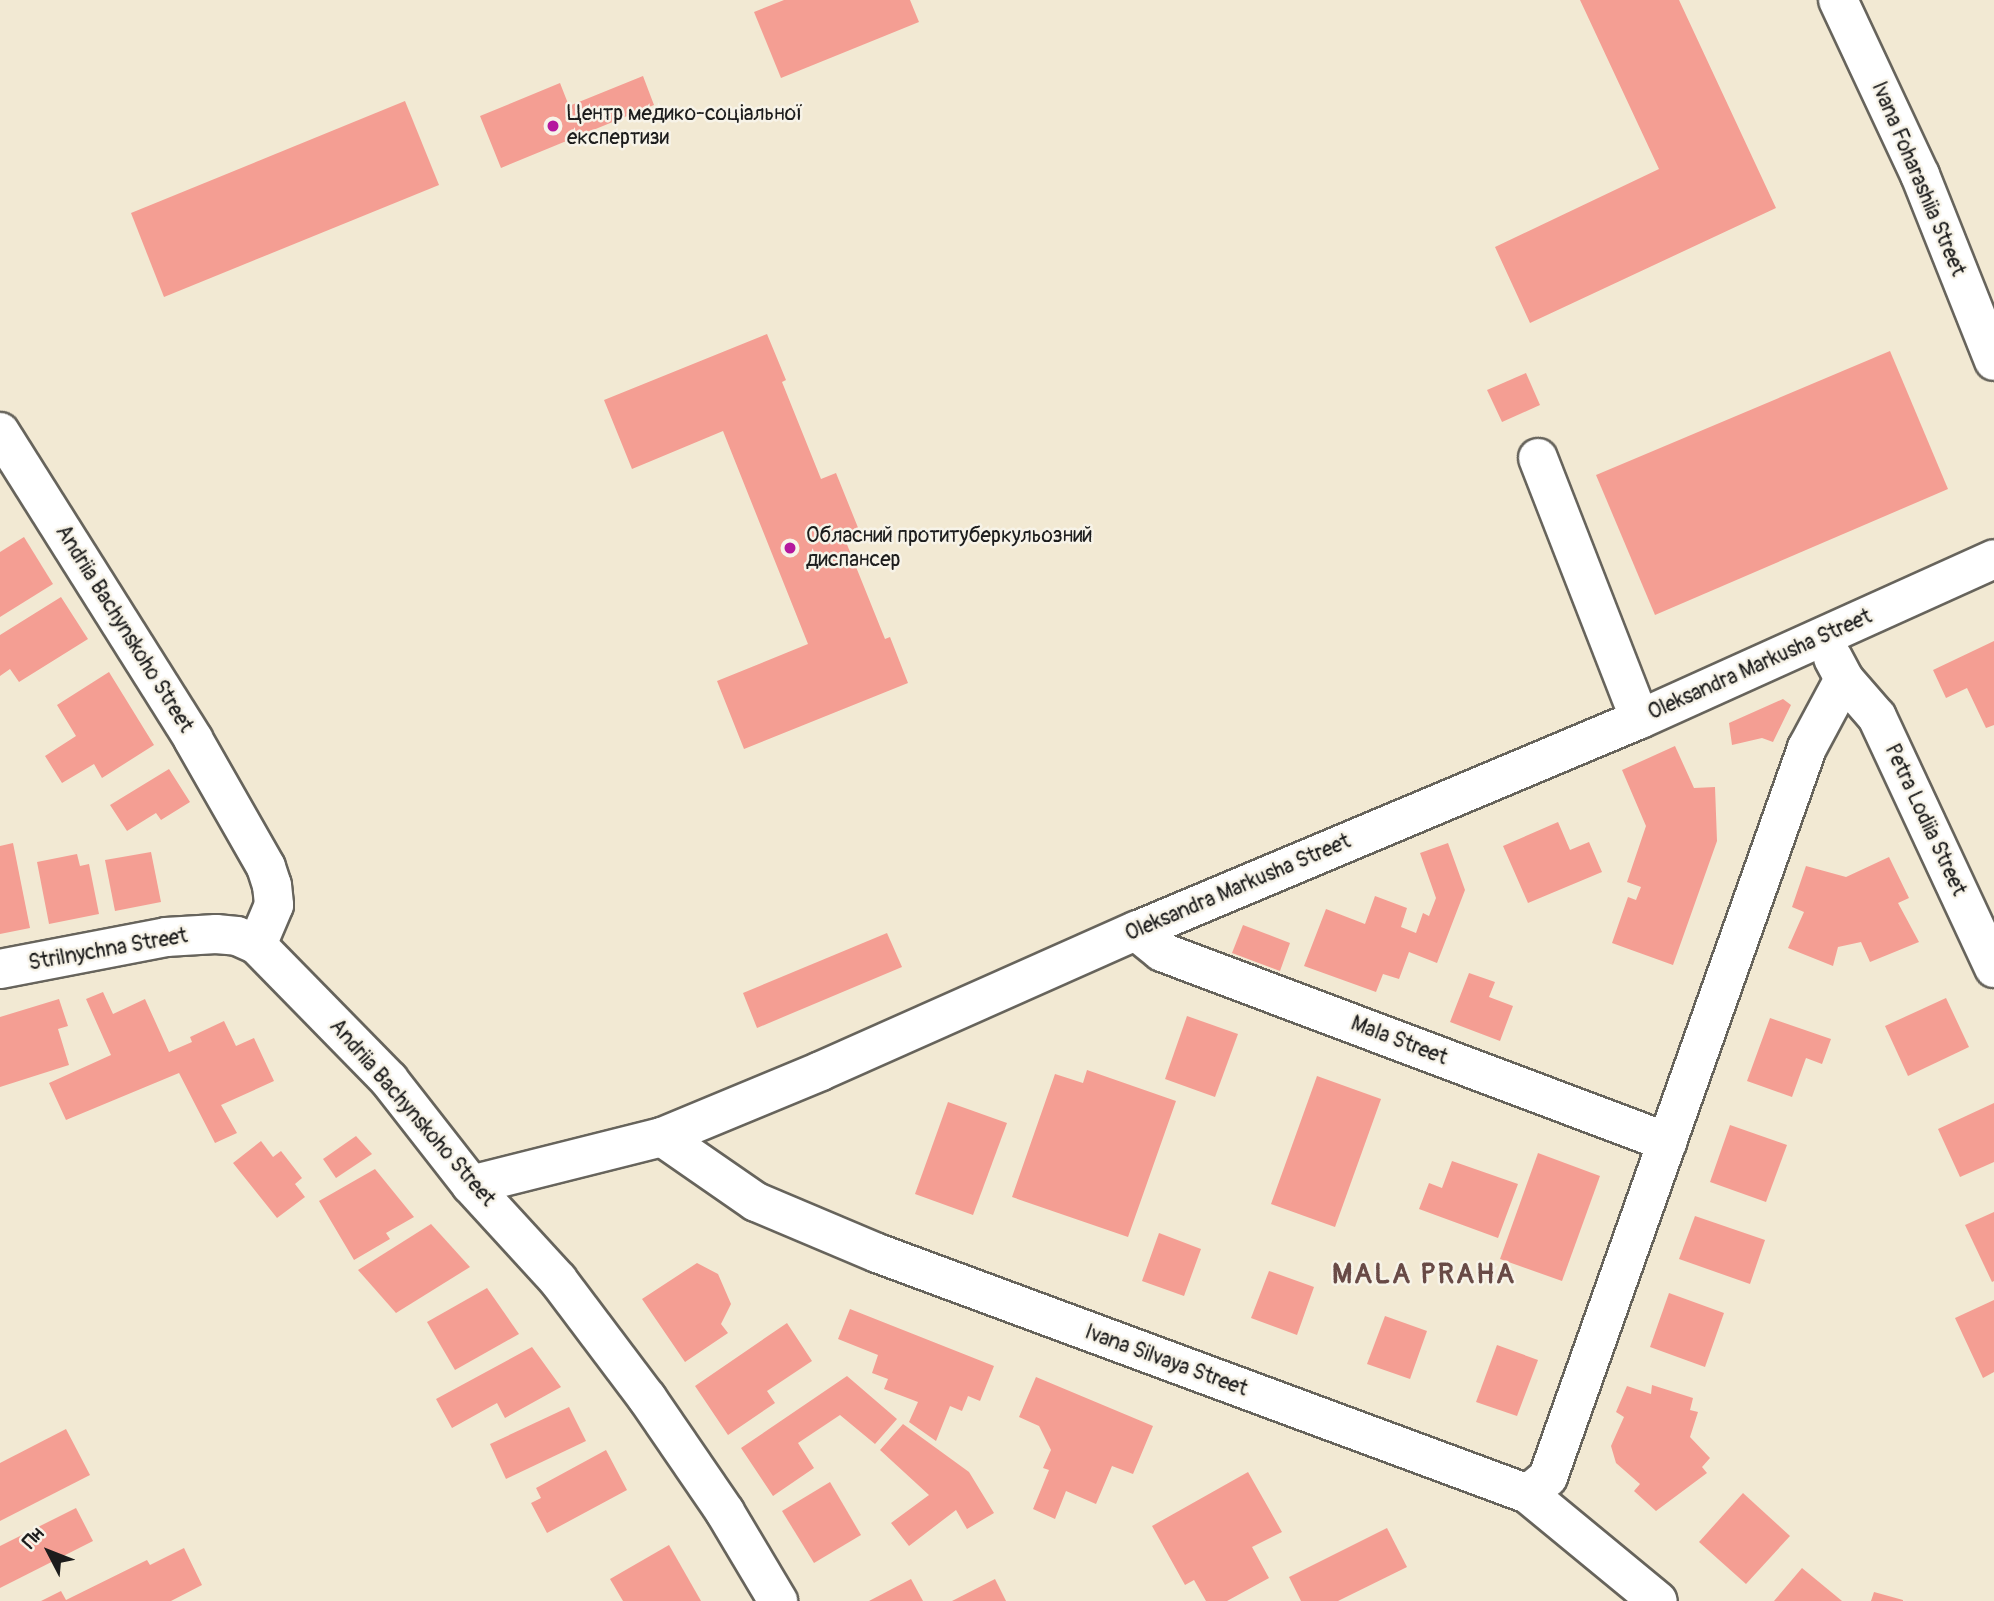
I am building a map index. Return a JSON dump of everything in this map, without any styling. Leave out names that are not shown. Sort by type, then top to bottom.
[{"type":"street","name":"Ivana Foharashiia Street","points":[[1838,0],[1920,175],[1994,361]]},
{"type":"street","name":"Andriia Bachynskoho Street","points":[[0,432],[193,739],[266,867],[272,884],[274,905],[257,945],[389,1080],[471,1185],[558,1280],[647,1398],[725,1512],[778,1601]]},
{"type":"street","points":[[1538,458],[1640,719]]},
{"type":"street","name":"Oleksandra Markusha Street","points":[[471,1185],[662,1137],[821,1071],[1136,931],[1640,719],[1994,559]]},
{"type":"street","name":"Petra Lodiia Street","points":[[1823,638],[1844,679],[1877,717],[1994,968]]},
{"type":"street","points":[[1528,1494],[1548,1477],[1807,748],[1844,679]]},
{"type":"street","name":"Mala Street","points":[[1136,931],[1162,953],[1667,1142]]},
{"type":"street","name":"Strilnychna Street","points":[[0,970],[166,937],[216,934],[237,936],[257,945]]},
{"type":"street","name":"Ivana Silvaya Street","points":[[662,1137],[756,1202],[877,1253],[1528,1494],[1658,1601]]},
{"type":"building","points":[[784,0],[910,0],[919,22],[781,78],[754,12]]},
{"type":"building","points":[[1580,0],[1679,0],[1776,208],[1530,323],[1495,247],[1659,169]]},
{"type":"building","points":[[643,76],[654,105],[501,168],[480,116],[560,83],[569,106]]},
{"type":"building","points":[[405,101],[439,185],[164,297],[131,213]]},
{"type":"building","points":[[767,334],[786,380],[782,382],[821,479],[836,473],[861,535],[846,542],[885,639],[890,637],[908,683],[744,749],[717,681],[808,644],[723,431],[632,469],[604,400]]},
{"type":"building","points":[[1890,351],[1948,489],[1655,615],[1596,475]]},
{"type":"building","points":[[1526,373],[1540,405],[1502,422],[1487,390]]},
{"type":"building","points":[[24,537],[53,584],[0,617],[0,552]]},
{"type":"building","points":[[61,597],[88,639],[19,682],[10,669],[0,676],[0,635]]},
{"type":"building","points":[[1994,641],[1994,725],[1986,728],[1967,688],[1946,698],[1933,670]]},
{"type":"building","points":[[109,672],[154,745],[102,778],[94,764],[62,783],[45,756],[76,736],[57,705]]},
{"type":"building","points":[[1783,699],[1791,705],[1773,742],[1762,738],[1732,745],[1729,723]]},
{"type":"building","points":[[1675,746],[1694,788],[1715,787],[1717,841],[1673,965],[1612,943],[1628,897],[1636,900],[1641,887],[1627,882],[1646,826],[1622,770]]},
{"type":"building","points":[[169,769],[190,802],[161,820],[156,813],[127,831],[110,805]]},
{"type":"building","points":[[1558,822],[1570,850],[1589,842],[1602,872],[1528,903],[1503,846]]},
{"type":"building","points":[[13,843],[30,928],[0,934],[0,846]]},
{"type":"building","points":[[1448,843],[1465,890],[1437,963],[1409,952],[1399,979],[1383,974],[1376,992],[1304,966],[1326,909],[1365,924],[1375,896],[1407,908],[1401,927],[1416,933],[1423,913],[1429,916],[1436,898],[1420,853]]},
{"type":"building","points":[[151,852],[161,902],[115,911],[105,860]]},
{"type":"building","points":[[77,854],[80,866],[89,864],[99,914],[49,924],[37,862]]},
{"type":"building","points":[[1889,857],[1909,898],[1898,903],[1919,942],[1870,962],[1861,942],[1838,947],[1833,966],[1788,948],[1804,912],[1792,907],[1806,866],[1846,877]]},
{"type":"building","points":[[1243,925],[1290,943],[1280,971],[1232,953]]},
{"type":"building","points":[[887,933],[902,967],[757,1028],[743,993]]},
{"type":"building","points":[[1469,973],[1495,982],[1489,997],[1513,1006],[1500,1041],[1450,1022]]},
{"type":"building","points":[[103,992],[113,1014],[145,999],[169,1052],[192,1042],[190,1037],[224,1021],[236,1046],[254,1038],[274,1081],[221,1105],[237,1133],[215,1143],[179,1073],[66,1120],[49,1083],[111,1055],[86,999]]},
{"type":"building","points":[[1946,998],[1969,1047],[1908,1076],[1885,1026]]},
{"type":"building","points":[[59,999],[68,1026],[58,1029],[69,1065],[0,1087],[0,1017]]},
{"type":"building","points":[[1187,1016],[1238,1034],[1215,1097],[1165,1079]]},
{"type":"building","points":[[1770,1018],[1831,1039],[1822,1064],[1806,1058],[1792,1097],[1747,1081]]},
{"type":"building","points":[[1087,1070],[1176,1101],[1128,1237],[1012,1197],[1055,1074],[1083,1083]]},
{"type":"building","points":[[1317,1076],[1381,1099],[1335,1227],[1271,1204]]},
{"type":"building","points":[[948,1102],[1007,1123],[973,1215],[915,1194]]},
{"type":"building","points":[[1994,1103],[1994,1162],[1960,1177],[1938,1129]]},
{"type":"building","points":[[1730,1125],[1787,1145],[1766,1202],[1710,1182]]},
{"type":"building","points":[[356,1136],[372,1154],[336,1178],[323,1159]]},
{"type":"building","points":[[261,1141],[273,1157],[281,1151],[302,1178],[295,1184],[305,1197],[277,1218],[233,1163]]},
{"type":"building","points":[[1538,1153],[1600,1176],[1562,1281],[1500,1259]]},
{"type":"building","points":[[1452,1161],[1518,1184],[1498,1238],[1419,1209],[1429,1183],[1442,1188]]},
{"type":"building","points":[[375,1169],[414,1217],[386,1233],[390,1239],[354,1260],[319,1201]]},
{"type":"building","points":[[1994,1212],[1994,1281],[1992,1282],[1965,1225]]},
{"type":"building","points":[[1695,1216],[1765,1240],[1750,1284],[1679,1259]]},
{"type":"building","points":[[431,1224],[470,1267],[396,1313],[358,1270]]},
{"type":"building","points":[[1159,1233],[1201,1249],[1184,1296],[1142,1281]]},
{"type":"building","points":[[697,1263],[718,1274],[731,1304],[721,1324],[728,1333],[685,1362],[642,1299]]},
{"type":"building","points":[[1269,1271],[1314,1287],[1297,1335],[1251,1318]]},
{"type":"building","points":[[487,1288],[519,1334],[455,1370],[427,1322]]},
{"type":"building","points":[[1669,1293],[1724,1313],[1705,1367],[1650,1347]]},
{"type":"building","points":[[1994,1300],[1994,1372],[1983,1378],[1955,1318]]},
{"type":"building","points":[[850,1309],[994,1366],[980,1401],[968,1396],[962,1411],[950,1406],[936,1441],[909,1422],[918,1402],[884,1389],[888,1379],[872,1373],[878,1355],[838,1339]]},
{"type":"building","points":[[1385,1316],[1427,1331],[1410,1379],[1367,1364]]},
{"type":"building","points":[[787,1323],[812,1361],[767,1391],[775,1403],[728,1435],[695,1386]]},
{"type":"building","points":[[1497,1345],[1538,1360],[1517,1416],[1476,1402]]},
{"type":"building","points":[[532,1347],[561,1387],[505,1418],[497,1403],[452,1428],[436,1399]]},
{"type":"building","points":[[847,1376],[897,1419],[875,1444],[840,1415],[798,1443],[814,1468],[773,1496],[741,1448]]},
{"type":"building","points":[[1036,1377],[1153,1426],[1133,1474],[1112,1466],[1096,1504],[1066,1491],[1055,1519],[1033,1509],[1049,1470],[1043,1468],[1051,1450],[1039,1426],[1019,1417]]},
{"type":"building","points":[[1652,1385],[1693,1398],[1690,1410],[1698,1412],[1690,1437],[1710,1458],[1702,1467],[1707,1473],[1656,1511],[1634,1491],[1640,1484],[1616,1463],[1611,1446],[1624,1417],[1616,1412],[1627,1386],[1651,1394]]},
{"type":"building","points":[[569,1407],[586,1441],[506,1479],[490,1444]]},
{"type":"building","points":[[903,1424],[969,1472],[994,1513],[967,1529],[956,1510],[909,1546],[891,1523],[929,1495],[880,1450]]},
{"type":"building","points":[[66,1429],[90,1475],[0,1521],[0,1463]]},
{"type":"building","points":[[606,1450],[627,1490],[547,1533],[531,1503],[541,1498],[536,1488]]},
{"type":"building","points":[[1248,1472],[1282,1532],[1252,1547],[1269,1578],[1227,1601],[1206,1601],[1194,1580],[1185,1585],[1152,1526]]},
{"type":"building","points":[[830,1482],[861,1535],[814,1563],[782,1511]]},
{"type":"building","points":[[1743,1493],[1790,1536],[1746,1584],[1699,1542]]},
{"type":"building","points":[[76,1508],[93,1541],[0,1588],[0,1546]]},
{"type":"building","points":[[1387,1528],[1407,1567],[1338,1601],[1301,1601],[1289,1577]]},
{"type":"building","points":[[669,1545],[701,1601],[623,1601],[610,1579]]},
{"type":"building","points":[[184,1548],[202,1585],[171,1601],[41,1601],[61,1591],[66,1600],[147,1560],[150,1565]]},
{"type":"building","points":[[1802,1568],[1842,1601],[1774,1601]]},
{"type":"building","points":[[911,1579],[923,1601],[869,1601]]},
{"type":"building","points":[[995,1579],[1006,1601],[952,1601]]},
{"type":"building","points":[[1874,1592],[1903,1600],[1903,1601],[1871,1601]]},
{"type":"place","name":"Центр медико-соціальної експертизи","points":[[553,126]]},
{"type":"place","name":"Обласний протитуберкульозний диспансер","points":[[790,548]]},
{"type":"district","name":"MALA PRAHA","points":[[1424,1275]]}]
